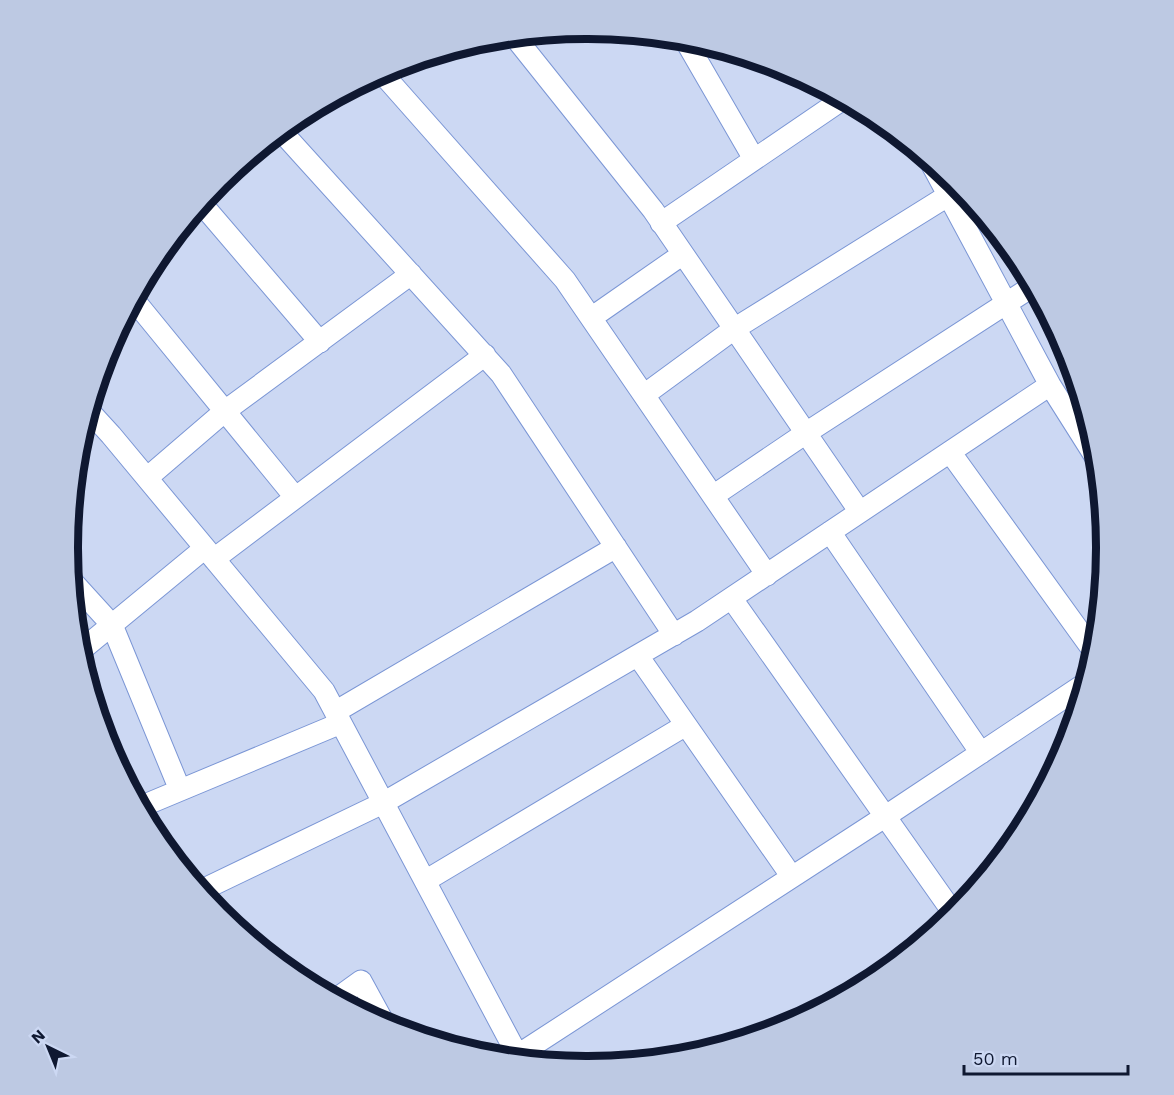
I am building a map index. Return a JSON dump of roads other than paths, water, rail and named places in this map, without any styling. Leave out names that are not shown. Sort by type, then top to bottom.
[{"type":"street","points":[[520,43],[662,223],[860,512]]},
{"type":"street","points":[[691,50],[754,159]]},
{"type":"street","points":[[388,80],[565,280],[766,575]]},
{"type":"street","points":[[662,223],[836,104]]},
{"type":"street","points":[[287,137],[501,374],[674,635]]},
{"type":"street","points":[[943,184],[1050,385],[1084,438]]},
{"type":"street","points":[[644,395],[735,329],[949,195]]},
{"type":"street","points":[[207,210],[320,342]]},
{"type":"street","points":[[591,318],[683,254]]},
{"type":"street","points":[[147,478],[225,411],[411,274]]},
{"type":"street","points":[[713,496],[1026,291]]},
{"type":"street","points":[[140,307],[295,497]]},
{"type":"street","points":[[88,645],[209,553],[295,497],[485,355]]},
{"type":"street","points":[[209,887],[383,802],[674,635],[732,599],[1050,385]]},
{"type":"street","points":[[95,419],[324,691],[515,1051]]},
{"type":"street","points":[[950,452],[1087,642]]},
{"type":"street","points":[[831,532],[981,753]]},
{"type":"street","points":[[148,804],[338,717],[616,547]]},
{"type":"street","points":[[81,591],[112,625],[180,790]]},
{"type":"street","points":[[732,599],[948,906]]},
{"type":"street","points":[[638,656],[792,877]]},
{"type":"street","points":[[527,1053],[1075,690]]},
{"type":"street","points":[[425,881],[686,725]]},
{"type":"street","points":[[343,994],[361,981],[377,1011]]}]
